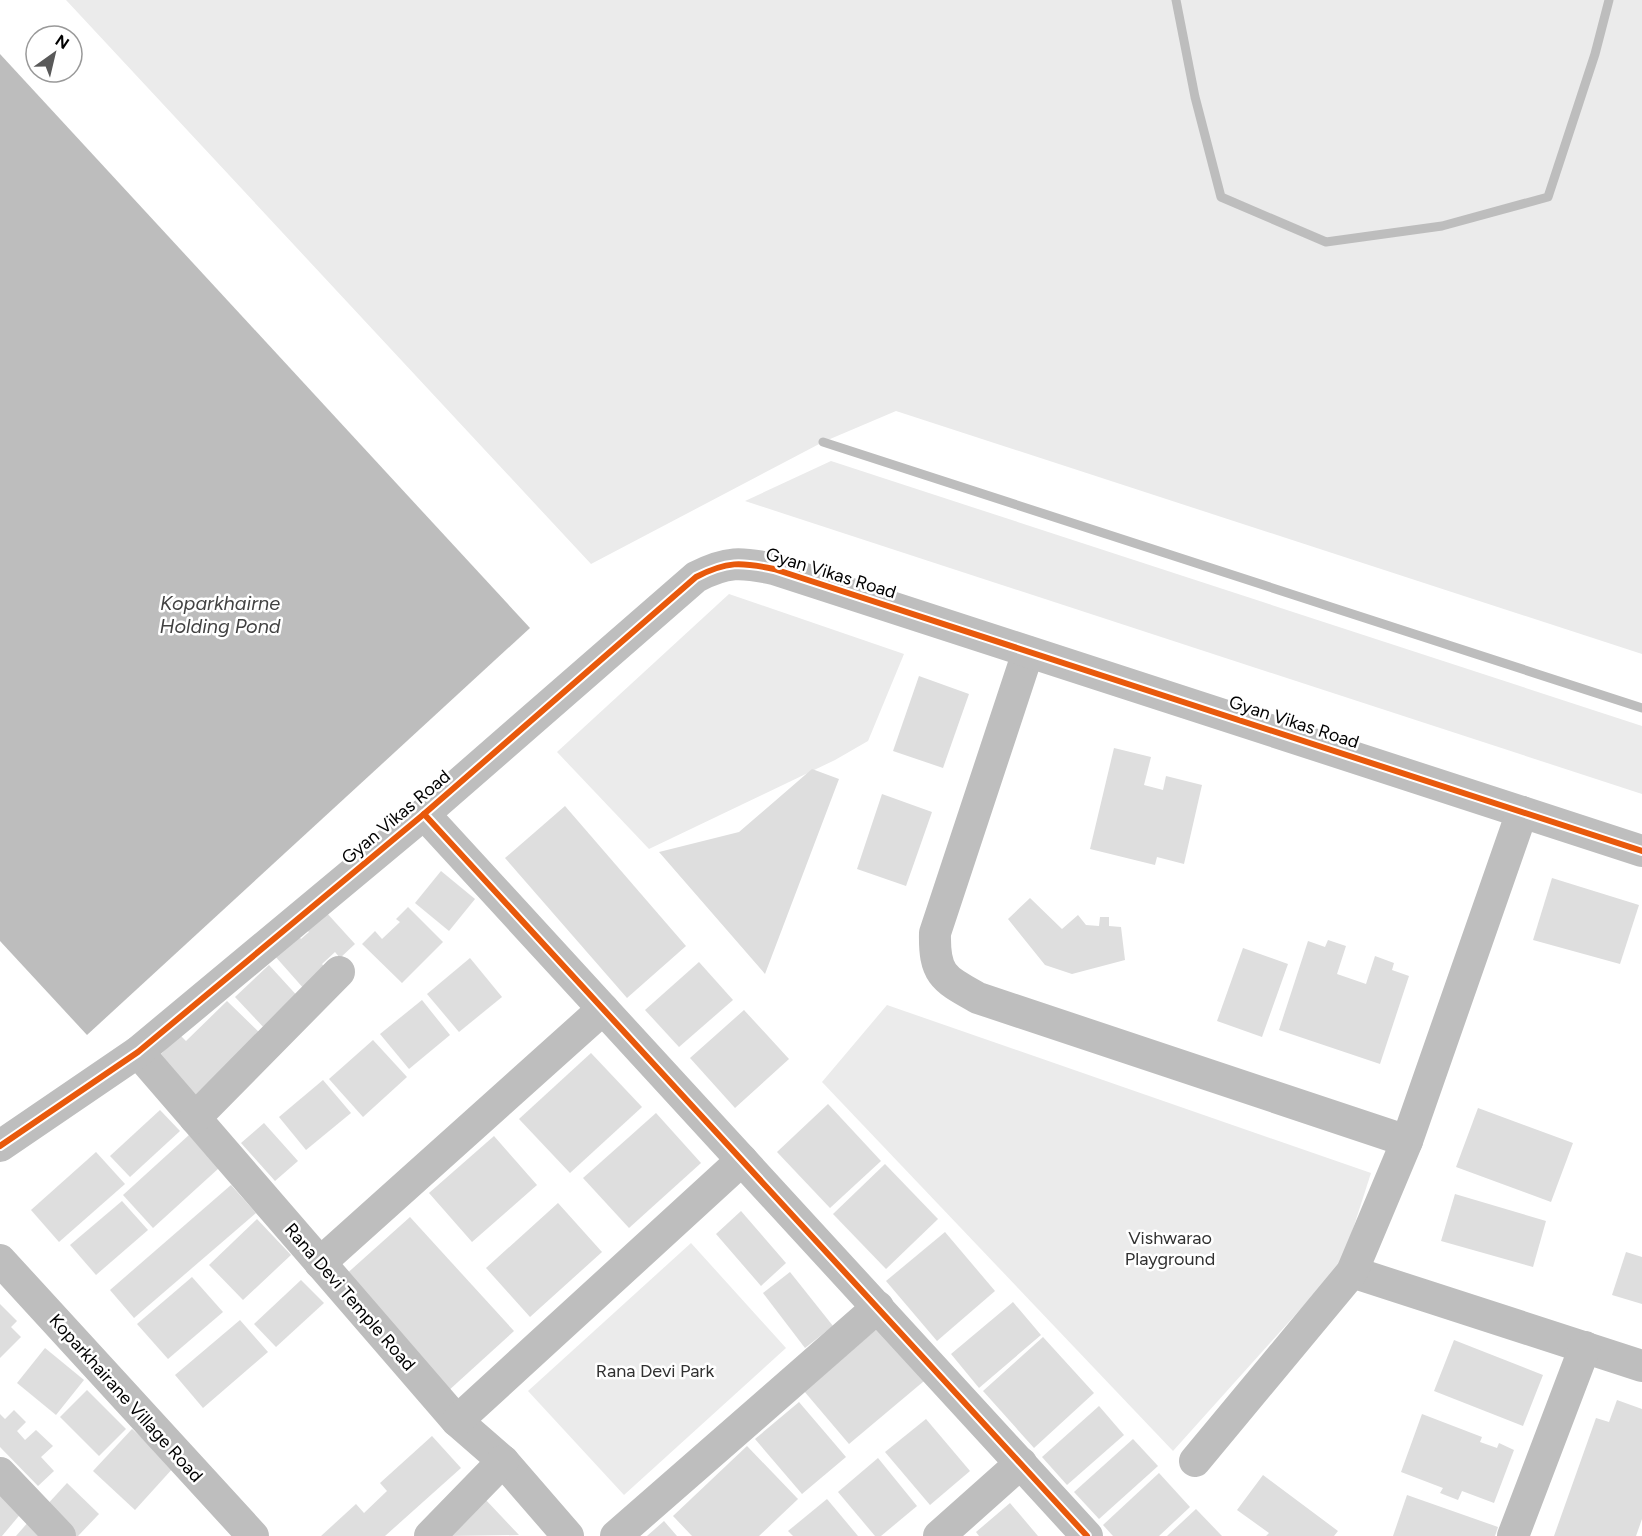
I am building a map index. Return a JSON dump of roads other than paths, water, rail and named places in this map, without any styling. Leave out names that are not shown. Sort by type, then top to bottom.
[{"type":"street","name":"Gyan Vikas Road","points":[[0,1146],[138,1052],[424,814],[696,577],[717,566],[743,562],[774,569],[1642,851]]},
{"type":"street","points":[[1028,652],[935,933],[934,960],[949,982],[978,998],[1407,1141]]},
{"type":"street","points":[[1196,1461],[1352,1272],[1407,1141],[1522,812]]},
{"type":"street","points":[[424,814],[1087,1536]]},
{"type":"street","points":[[195,1118],[339,972]]},
{"type":"street","points":[[320,1263],[603,1009]]},
{"type":"street","name":"Rana Devi Temple Road","points":[[138,1052],[457,1421],[502,1461],[568,1536]]},
{"type":"street","points":[[457,1421],[742,1160]]},
{"type":"street","name":"Koparkhairane Village Road","points":[[0,1260],[252,1536]]},
{"type":"street","points":[[1352,1272],[1642,1366]]},
{"type":"street","points":[[616,1536],[878,1307]]},
{"type":"street","points":[[1513,1536],[1585,1347]]},
{"type":"street","points":[[430,1536],[502,1461]]},
{"type":"street","points":[[939,1536],[1021,1462]]},
{"type":"street","points":[[0,1473],[60,1536]]},
{"type":"water","name":"Koparkhairne Holding Pond","points":[[0,54],[24,80],[24,84],[28,84],[530,628],[87,1035],[0,941]]},
{"type":"waterway","points":[[1176,0],[1195,97],[1221,197],[1326,242],[1442,226],[1548,197],[1595,54],[1609,0]]},
{"type":"waterway","points":[[823,442],[1642,708]]},
{"type":"park label","name":"Vishwarao Playground","points":[[1170,1248]]},
{"type":"park label","name":"Rana Devi Park","points":[[655,1371]]}]
